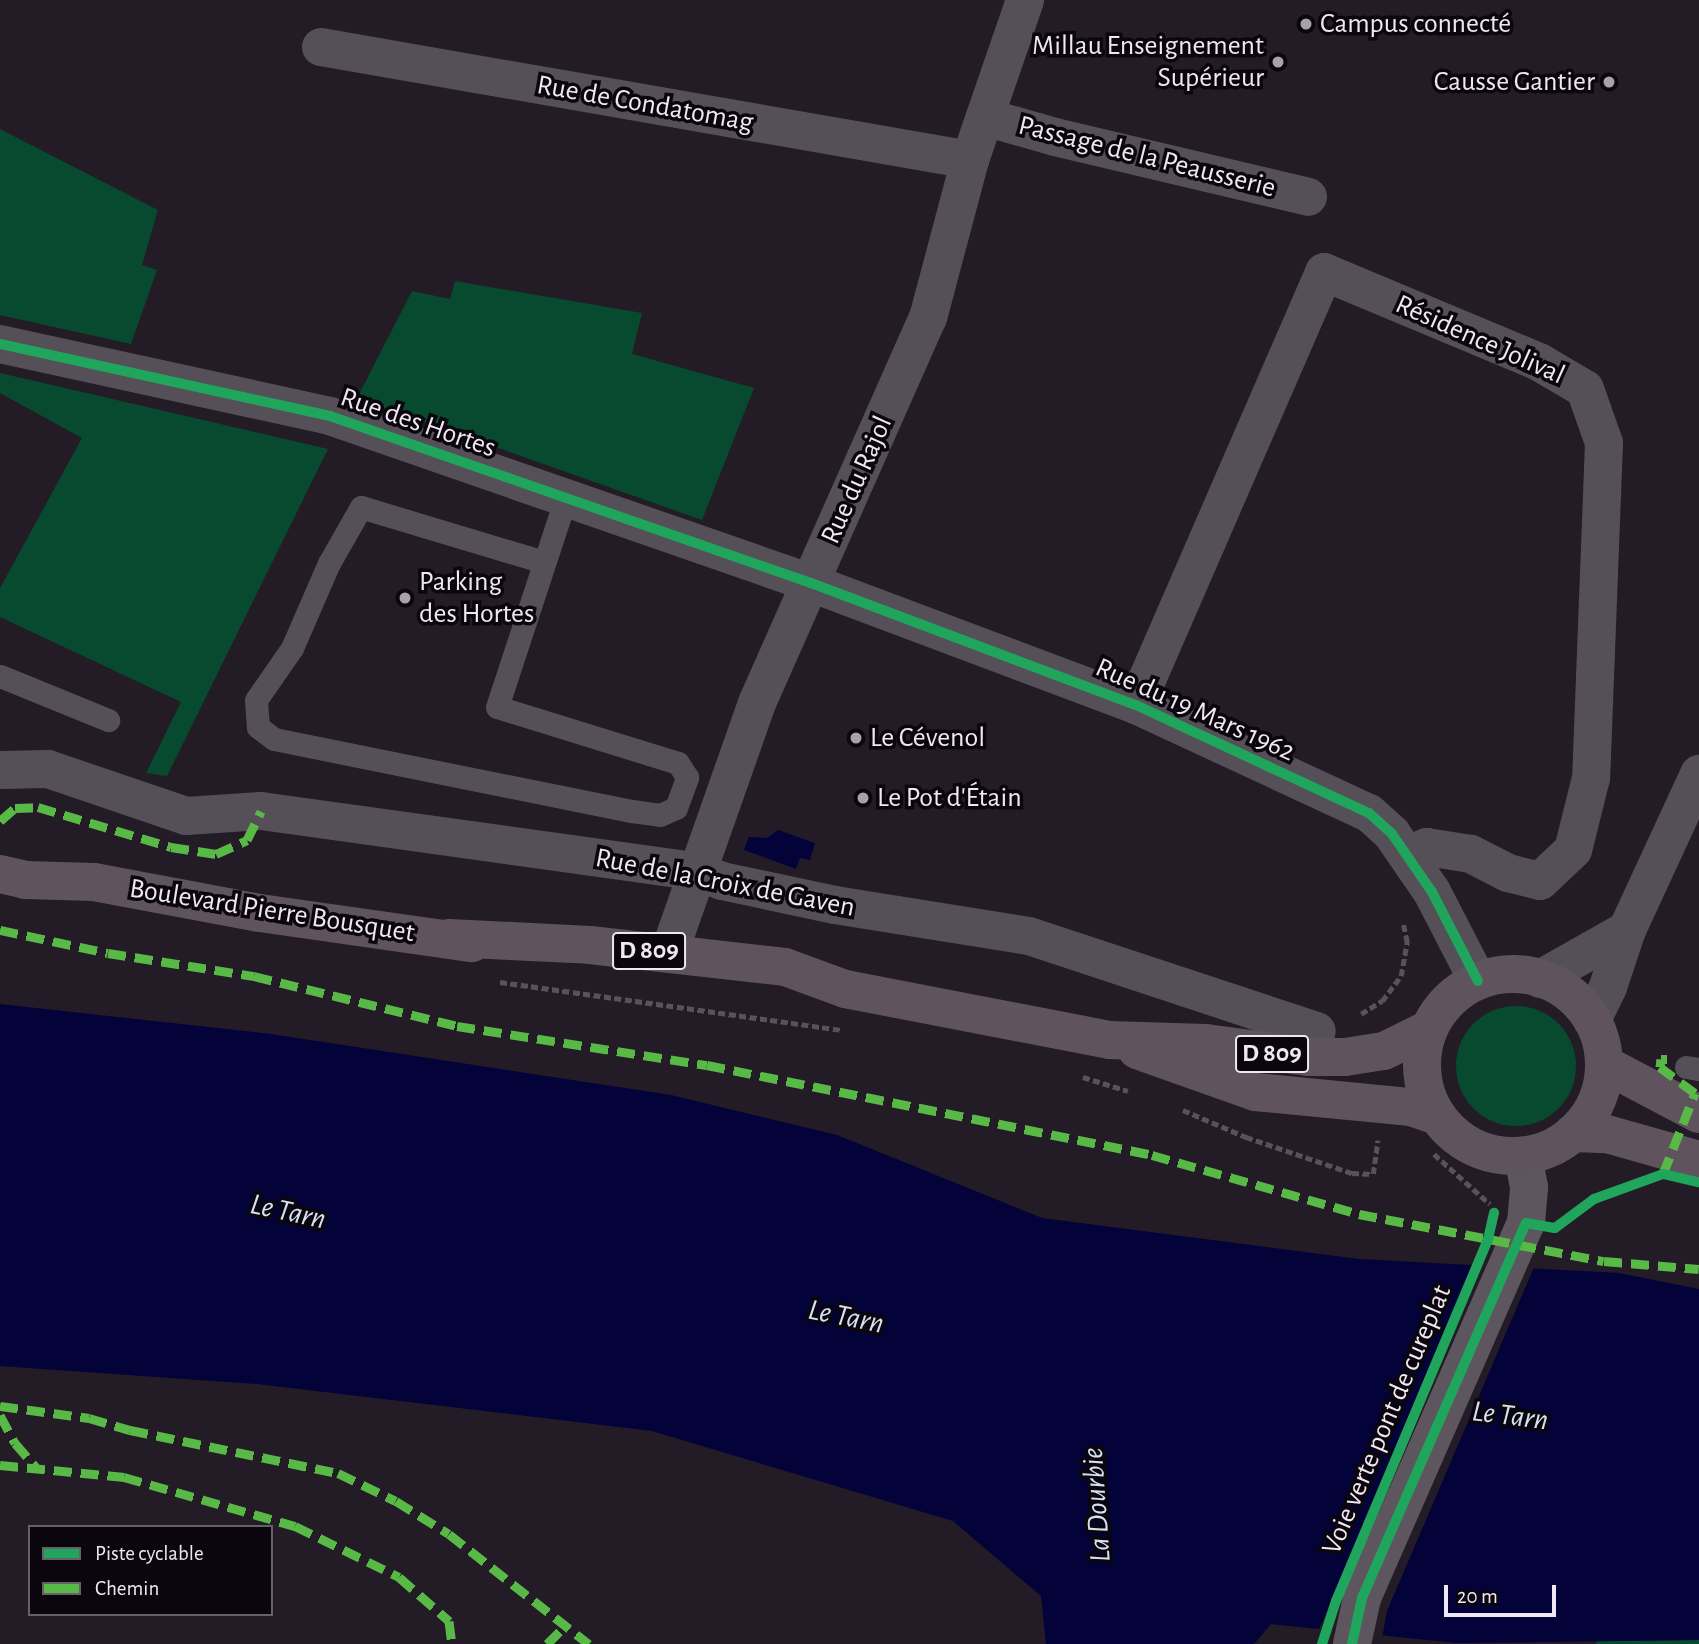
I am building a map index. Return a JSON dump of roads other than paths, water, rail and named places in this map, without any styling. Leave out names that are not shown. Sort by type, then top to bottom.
[{"type":"main road","name":"Boulevard Pierre Bousquet","points":[[0,847],[32,855],[94,882]]},
{"type":"main road","name":"Boulevard Pierre Bousquet","points":[[0,873],[25,880],[94,882],[260,913],[449,938],[587,964],[783,991],[845,989]]},
{"type":"main road","name":"Boulevard Pierre Bousquet","points":[[449,938],[590,945],[785,967],[845,989],[1110,1040],[1255,1092],[1411,1107],[1437,1116]]},
{"type":"main road","points":[[1509,974],[1540,979],[1570,995],[1592,1020],[1598,1034],[1604,1064],[1596,1102],[1573,1132],[1550,1148],[1523,1156],[1507,1156],[1475,1148],[1454,1134],[1437,1116],[1429,1100],[1422,1064],[1429,1029],[1441,1009],[1458,993],[1478,981],[1509,974]]},
{"type":"main road","name":"Boulevard Pierre Bousquet","points":[[1110,1040],[1206,1043],[1308,1058],[1345,1057],[1384,1051],[1429,1029]]},
{"type":"main road","points":[[1604,1064],[1699,1114]]},
{"type":"main road","points":[[1573,1132],[1607,1134],[1699,1160]]},
{"type":"main road","points":[[1352,1644],[1362,1598],[1525,1223],[1528,1187],[1523,1156]]},
{"type":"street","name":"Rue du Rajol","points":[[669,953],[757,704],[928,318],[970,160],[1025,0]]},
{"type":"street","name":"Rue de Condatomag","points":[[321,47],[970,160]]},
{"type":"street","name":"Passage de la Peausserie","points":[[985,117],[1055,137],[1308,197]]},
{"type":"street","name":"Résidence Jolival","points":[[1136,705],[1324,272],[1539,362],[1585,389],[1604,443],[1591,778],[1573,850],[1540,881],[1508,873],[1471,854],[1427,847],[1408,855]]},
{"type":"street","name":"Rue des Hortes","points":[[0,344],[330,416],[811,583]]},
{"type":"street","name":"Rue du 19 Mars 1962","points":[[811,583],[1136,705],[1369,813],[1392,834],[1432,891],[1478,981]]},
{"type":"street","name":"Rue de la Croix de Gaven","points":[[0,770],[48,769],[186,816],[261,811],[696,871],[722,881],[835,905],[1030,936],[1317,1031]]},
{"type":"street","points":[[1592,1020],[1608,987],[1627,930],[1699,774]]},
{"type":"street","points":[[1540,979],[1627,930]]},
{"type":"lane","points":[[544,562],[361,507],[330,563],[292,648],[256,700],[258,727],[274,739],[632,811],[660,815],[676,808],[687,777],[678,763],[497,707],[566,497]]},
{"type":"lane","points":[[0,677],[108,720]]},
{"type":"water","points":[[778,830],[815,843],[810,860],[800,858],[796,869],[744,850],[749,837],[767,838]]},
{"type":"water","points":[[0,1004],[271,1034],[671,1095],[837,1135],[1042,1218],[1359,1259],[1619,1273],[1699,1289],[1699,1640],[1456,1643],[1271,1624],[1254,1644],[1046,1644],[1041,1596],[953,1521],[652,1431],[257,1384],[0,1366]]},
{"type":"place","name":"Campus connecté","points":[[1306,24]]},
{"type":"place","name":"Millau Enseignement Supérieur","points":[[1278,62]]},
{"type":"place","name":"Causse Gantier","points":[[1609,82]]},
{"type":"place","name":"Parking des Hortes","points":[[405,598]]},
{"type":"place","name":"Le Cévenol","points":[[856,738]]},
{"type":"place","name":"Le Pot d'Étain","points":[[863,798]]},
{"type":"water label","name":"Le Tarn","points":[[288,1212]]},
{"type":"water label","name":"Le Tarn","points":[[846,1317]]},
{"type":"water label","name":"Le Tarn","points":[[1510,1416]]},
{"type":"water label","name":"La Dourbie","points":[[1097,1505]]}]
